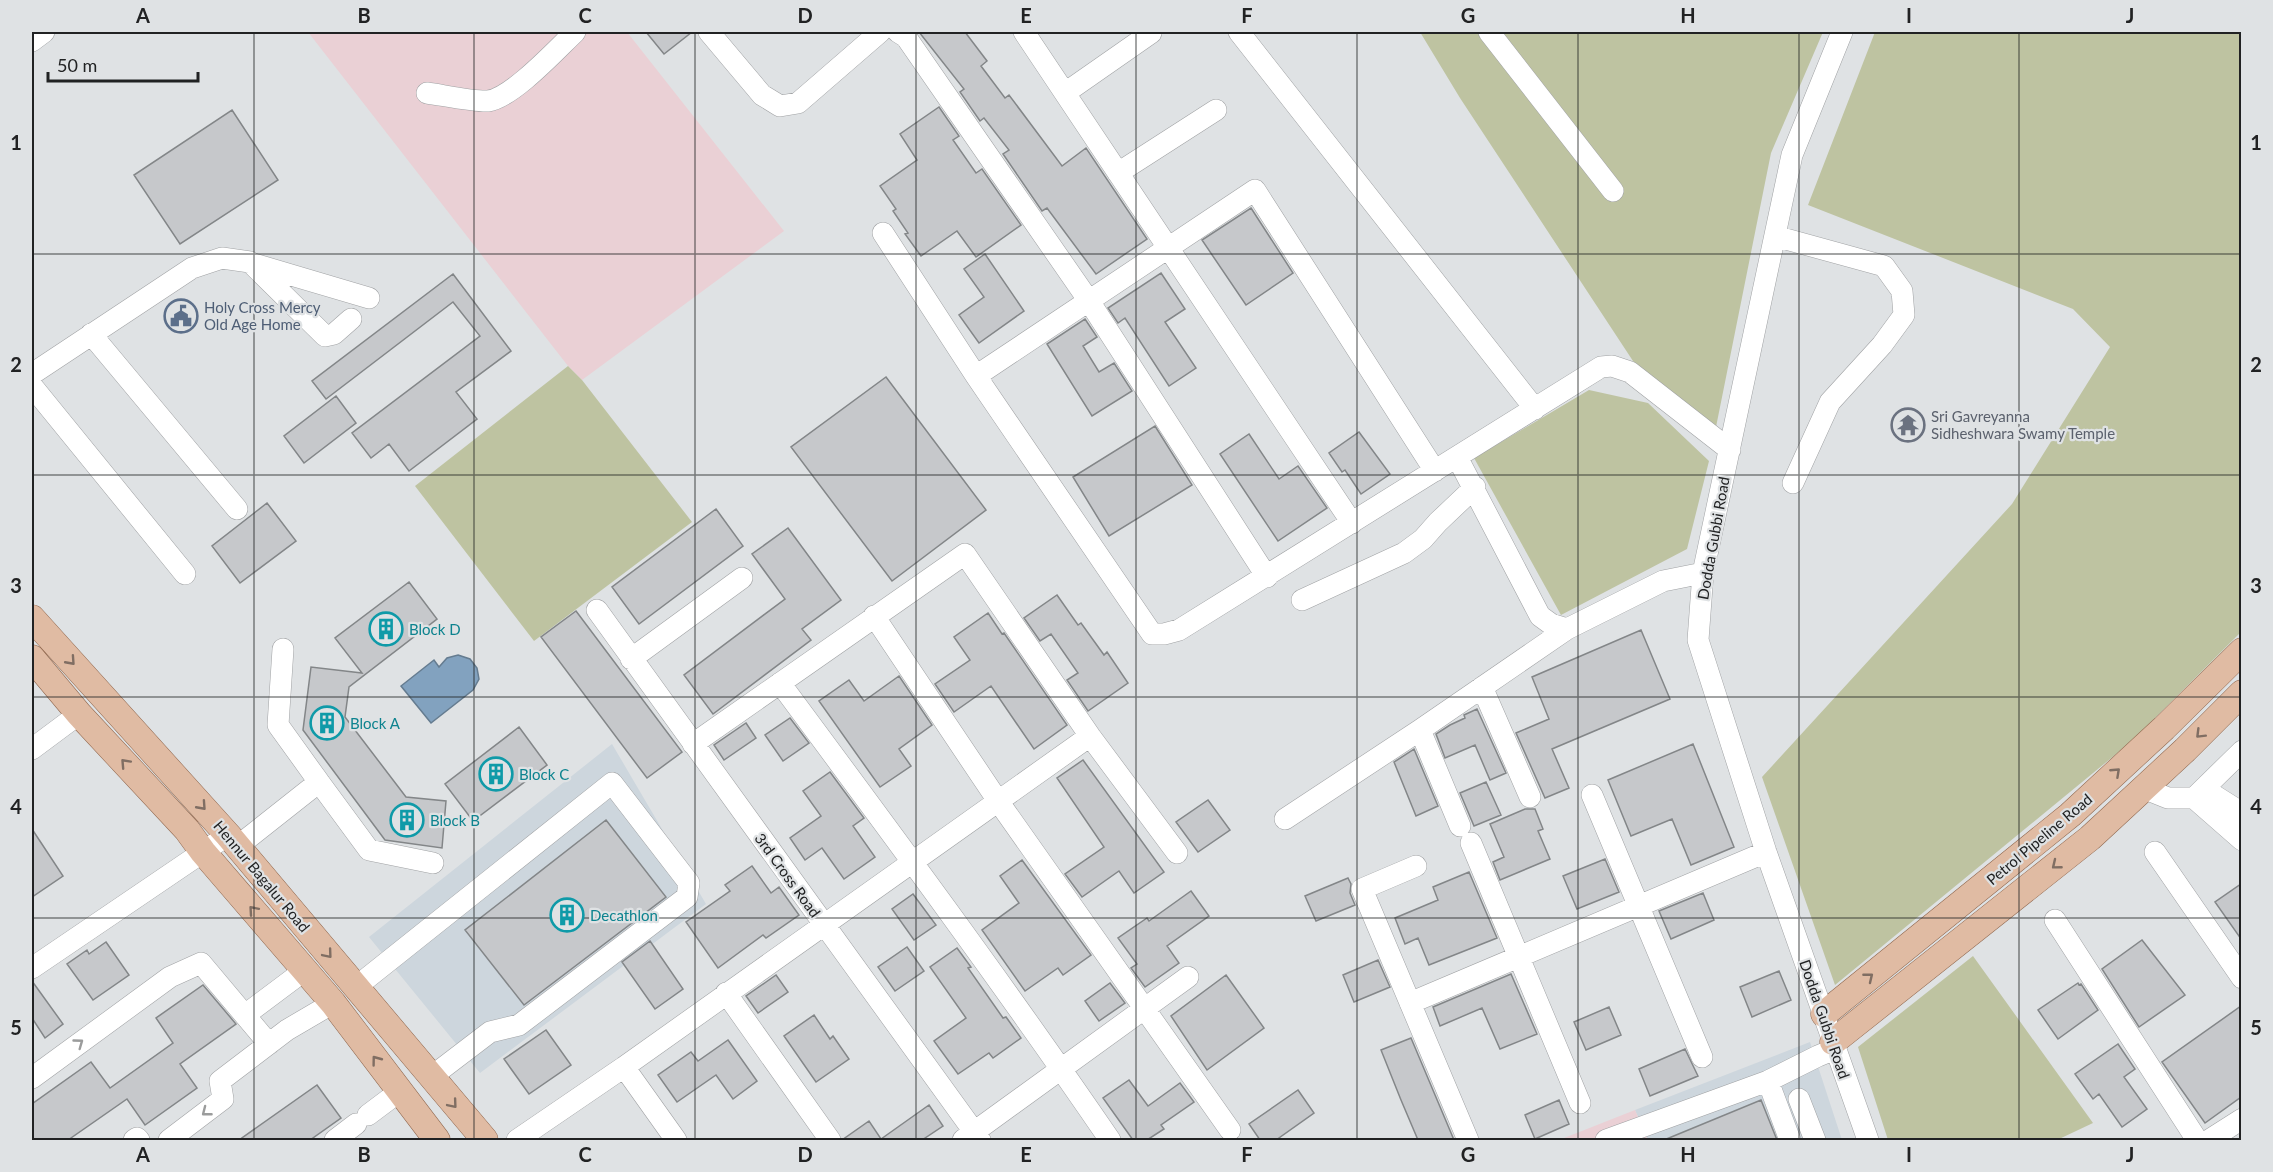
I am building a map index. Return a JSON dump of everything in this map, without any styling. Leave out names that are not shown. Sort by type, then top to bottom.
[{"type":"main road","name":"Hennur Bagalur Road","points":[[32,618],[233,841],[431,1077],[479,1138]]},
{"type":"main road","name":"Petrol Pipeline Road","points":[[1824,1014],[2070,815],[2164,728],[2241,651]]},
{"type":"main road","name":"Hennur Bagalur Road","points":[[32,658],[79,714],[188,830],[203,852],[333,1003],[437,1140]]},
{"type":"main road","name":"Petrol Pipeline Road","points":[[1834,1046],[2090,838],[2241,693]]},
{"type":"street","points":[[32,41],[44,32]]},
{"type":"street","points":[[427,93],[488,101],[503,95],[520,83],[575,32]]},
{"type":"street","points":[[709,32],[762,95],[780,106],[798,103],[880,32]]},
{"type":"street","points":[[898,32],[906,37],[1089,301],[1267,577]]},
{"type":"street","points":[[1024,32],[1352,523]]},
{"type":"street","points":[[1239,32],[1536,409]]},
{"type":"street","points":[[1489,32],[1612,190]]},
{"type":"street","name":"Dodda Gubbi Road","points":[[1842,32],[1792,155],[1703,573],[1698,640],[1766,852],[1868,1140]]},
{"type":"street","points":[[1065,93],[1151,33]]},
{"type":"street","points":[[1118,172],[1216,110]]},
{"type":"street","points":[[976,376],[1255,190],[1435,471]]},
{"type":"street","points":[[883,233],[976,376],[1152,634],[1179,630],[1601,367],[1612,366],[1630,372],[1730,450]]},
{"type":"street","points":[[1775,236],[1884,266],[1902,291],[1903,299],[1904,315],[1882,345],[1830,402],[1793,483]]},
{"type":"street","points":[[32,374],[192,268],[222,258],[250,262],[369,298]]},
{"type":"street","points":[[250,262],[325,336],[334,334],[351,319]]},
{"type":"street","points":[[91,334],[237,509]]},
{"type":"street","points":[[32,386],[185,574]]},
{"type":"street","points":[[1457,457],[1475,487],[1540,616],[1551,624],[1567,629]]},
{"type":"street","points":[[1302,600],[1404,553],[1423,539],[1475,487]]},
{"type":"street","points":[[693,744],[965,554],[1090,736],[1178,853]]},
{"type":"street","points":[[1285,819],[1567,629],[1663,581],[1703,573]]},
{"type":"street","points":[[632,659],[742,578]]},
{"type":"street","name":"3rd Cross Road","points":[[597,610],[824,924],[972,1138]]},
{"type":"street","points":[[874,616],[998,801],[1230,1130]]},
{"type":"street","points":[[283,649],[278,725],[369,850],[433,863]]},
{"type":"street","points":[[780,683],[912,861],[1062,1069],[1110,1140]]},
{"type":"street","points":[[1482,687],[1530,797]]},
{"type":"street","points":[[32,749],[79,714]]},
{"type":"street","points":[[1420,730],[1580,1103]]},
{"type":"street","points":[[517,1140],[624,1067],[1090,736]]},
{"type":"street","points":[[2199,793],[2241,751]]},
{"type":"street","points":[[32,968],[203,852],[233,841],[319,782]]},
{"type":"street","points":[[356,987],[612,783],[689,884],[687,897],[519,1025],[490,1032],[431,1077]]},
{"type":"street","points":[[2143,788],[2168,798],[2199,793],[2241,813]]},
{"type":"street","points":[[2199,793],[2241,840]]},
{"type":"street","points":[[1592,795],[1702,1057]]},
{"type":"street","points":[[1410,1003],[1766,852]]},
{"type":"street","points":[[2155,852],[2241,978]]},
{"type":"street","points":[[1416,866],[1362,889],[1468,1140]]},
{"type":"street","points":[[2055,920],[2197,1140]]},
{"type":"street","points":[[32,1078],[170,977],[201,963],[269,1044]]},
{"type":"street","points":[[245,1015],[305,970]]},
{"type":"street","points":[[972,1138],[1188,977]]},
{"type":"street","points":[[726,993],[830,1140]]},
{"type":"street","points":[[169,1140],[223,1099],[220,1081],[286,1030],[333,1003]]},
{"type":"street","points":[[1606,1140],[1768,1081],[1834,1046]]},
{"type":"street","points":[[624,1067],[676,1140]]},
{"type":"street","points":[[1768,1081],[1790,1140]]},
{"type":"street","points":[[335,1140],[400,1091]]},
{"type":"street","points":[[1799,1099],[1814,1140]]},
{"type":"street","points":[[2209,1140],[2241,1119]]},
{"type":"street","points":[[134,1140],[137,1138],[139,1140]]},
{"type":"shaded area","points":[[308,32],[627,32],[784,231],[582,380],[568,366]]},
{"type":"shaded area","points":[[612,744],[706,904],[480,1073],[369,937]]},
{"type":"shaded area","points":[[1810,1042],[1842,1140],[1648,1140],[1635,1110]]},
{"type":"shaded area","points":[[1635,1110],[1648,1140],[1559,1140]]},
{"type":"green space","points":[[1420,32],[1823,32],[1771,153],[1715,432],[1633,361],[1460,98]]},
{"type":"green space","points":[[1875,32],[2241,32],[2241,632],[2132,741],[1835,985],[1762,777],[2012,504],[2110,347],[2073,309],[1808,205]]},
{"type":"green space","points":[[568,366],[582,380],[692,522],[534,641],[415,486]]},
{"type":"green space","points":[[1589,390],[1648,403],[1709,461],[1687,549],[1561,615],[1474,458]]},
{"type":"green space","points":[[1973,956],[2093,1123],[2057,1140],[1888,1140],[1858,1047]]},
{"type":"water","points":[[458,655],[470,659],[477,668],[479,679],[473,690],[431,723],[401,686],[434,660],[439,667],[447,658]]},
{"type":"building","points":[[646,32],[692,32],[664,54]]},
{"type":"building","points":[[919,32],[965,32],[987,61],[981,66],[1005,98],[1009,95],[1062,166],[1086,148],[1147,239],[1096,274],[1047,208],[1042,211],[1003,154],[1009,150],[984,118],[980,121],[960,92],[964,89]]},
{"type":"building","points":[[939,107],[959,136],[953,140],[976,173],[982,169],[1021,225],[976,257],[957,231],[921,256],[905,234],[908,233],[893,211],[896,209],[880,186],[917,160],[900,134]]},
{"type":"building","points":[[232,110],[278,180],[180,244],[134,175]]},
{"type":"building","points":[[1251,208],[1293,273],[1246,305],[1202,240]]},
{"type":"building","points":[[985,254],[1024,311],[979,343],[959,315],[984,297],[964,269]]},
{"type":"building","points":[[1161,273],[1185,309],[1165,322],[1196,368],[1169,386],[1125,318],[1118,323],[1108,308]]},
{"type":"building","points":[[453,274],[511,351],[456,392],[477,419],[409,471],[389,444],[371,458],[352,433],[480,336],[453,302],[326,399],[312,381]]},
{"type":"building","points":[[1085,319],[1097,337],[1083,346],[1099,372],[1114,363],[1132,391],[1092,416],[1047,344]]},
{"type":"building","points":[[886,377],[986,510],[892,581],[791,447]]},
{"type":"building","points":[[336,396],[356,423],[304,463],[284,436]]},
{"type":"building","points":[[1155,426],[1192,485],[1109,536],[1073,477]]},
{"type":"building","points":[[1359,432],[1390,474],[1361,494],[1345,470],[1342,472],[1329,453]]},
{"type":"building","points":[[1249,434],[1279,479],[1298,466],[1327,508],[1278,541],[1220,454]]},
{"type":"building","points":[[267,503],[296,541],[240,583],[212,546]]},
{"type":"building","points":[[716,509],[743,546],[639,624],[612,587]]},
{"type":"building","points":[[788,528],[841,600],[802,629],[811,640],[713,714],[684,675],[785,599],[752,554]]},
{"type":"building","points":[[409,582],[437,619],[349,687],[345,717],[406,797],[446,801],[442,848],[385,840],[303,730],[311,667],[362,673],[335,638]]},
{"type":"building","points":[[1057,595],[1078,625],[1081,623],[1104,655],[1107,652],[1128,683],[1088,711],[1067,680],[1078,673],[1051,634],[1040,641],[1024,618]]},
{"type":"building","points":[[576,611],[682,752],[647,778],[541,637]]},
{"type":"building","points":[[988,613],[1067,725],[1034,749],[991,686],[954,712],[935,684],[970,660],[954,637]]},
{"type":"building","points":[[1641,630],[1670,699],[1552,749],[1569,788],[1545,798],[1516,733],[1549,719],[1532,677]]},
{"type":"building","points":[[899,676],[932,725],[899,749],[911,766],[880,787],[819,701],[849,680],[864,701]]},
{"type":"building","points":[[1477,709],[1506,773],[1490,780],[1475,745],[1445,758],[1436,734]]},
{"type":"building","points":[[790,718],[809,743],[783,761],[765,735]]},
{"type":"building","points":[[746,723],[756,738],[724,760],[714,745]]},
{"type":"building","name":"Block C","points":[[519,727],[547,765],[473,821],[445,784]]},
{"type":"building","points":[[1693,744],[1734,847],[1691,865],[1672,819],[1631,836],[1608,780]]},
{"type":"building","points":[[1414,749],[1438,806],[1416,816],[1394,762]]},
{"type":"building","points":[[1083,760],[1164,872],[1134,893],[1119,871],[1082,897],[1065,874],[1104,847],[1057,778]]},
{"type":"building","points":[[830,772],[864,818],[853,826],[875,857],[844,879],[822,848],[805,860],[790,838],[821,816],[803,791]]},
{"type":"building","points":[[1486,782],[1501,815],[1474,826],[1460,793]]},
{"type":"building","points":[[1208,800],[1230,830],[1198,852],[1176,822]]},
{"type":"building","points":[[1525,809],[1535,809],[1543,829],[1538,831],[1550,859],[1500,880],[1493,862],[1504,857],[1490,824]]},
{"type":"building","name":"Decathlon","points":[[606,820],[666,897],[524,1005],[465,930]]},
{"type":"building","points":[[32,829],[63,876],[32,897]]},
{"type":"building","points":[[1605,859],[1619,892],[1577,909],[1563,876]]},
{"type":"building","points":[[1022,860],[1091,955],[1063,975],[1058,968],[1025,991],[982,930],[1019,903],[1000,876]]},
{"type":"building","points":[[752,866],[771,893],[779,887],[799,915],[766,938],[763,935],[718,968],[686,922],[730,891],[725,885]]},
{"type":"building","points":[[1469,872],[1497,938],[1429,965],[1418,938],[1405,944],[1395,918],[1438,900],[1433,887]]},
{"type":"building","points":[[1348,878],[1351,884],[1350,893],[1355,905],[1316,921],[1305,896]]},
{"type":"building","points":[[2241,884],[2241,939],[2215,902]]},
{"type":"building","points":[[1191,891],[1209,916],[1167,946],[1179,963],[1145,987],[1131,968],[1137,964],[1118,938],[1147,918],[1149,921]]},
{"type":"building","points":[[1703,893],[1714,920],[1671,939],[1659,911]]},
{"type":"building","points":[[913,894],[936,925],[914,940],[892,909]]},
{"type":"building","points":[[2142,940],[2185,995],[2139,1027],[2102,969]]},
{"type":"building","points":[[650,941],[683,989],[655,1009],[622,962]]},
{"type":"building","points":[[106,942],[129,975],[93,1000],[67,964],[87,950],[89,954]]},
{"type":"building","points":[[907,947],[924,971],[895,991],[878,967]]},
{"type":"building","points":[[957,948],[1003,1018],[1006,1017],[1021,1038],[993,1058],[989,1053],[958,1074],[934,1041],[966,1018],[930,967]]},
{"type":"building","points":[[1378,960],[1390,987],[1354,1002],[1343,975]]},
{"type":"building","points":[[1779,971],[1791,1000],[1752,1017],[1740,987]]},
{"type":"building","points":[[1511,974],[1537,1034],[1500,1049],[1482,1008],[1440,1026],[1433,1007]]},
{"type":"building","points":[[776,975],[788,992],[758,1013],[746,996]]},
{"type":"building","points":[[1226,975],[1264,1028],[1207,1070],[1171,1016]]},
{"type":"building","points":[[32,981],[63,1024],[45,1038],[32,1018]]},
{"type":"building","points":[[1110,983],[1125,1003],[1099,1021],[1085,1001]]},
{"type":"building","points":[[2078,983],[2081,984],[2098,1010],[2058,1039],[2038,1010]]},
{"type":"building","points":[[203,985],[236,1024],[180,1064],[197,1088],[145,1125],[127,1099],[68,1140],[32,1140],[32,1104],[91,1062],[110,1088],[173,1043],[156,1018]]},
{"type":"building","points":[[2241,1006],[2241,1097],[2205,1123],[2162,1062]]},
{"type":"building","points":[[1609,1007],[1621,1035],[1586,1050],[1574,1022]]},
{"type":"building","points":[[814,1015],[830,1039],[833,1036],[849,1059],[816,1082],[784,1036]]},
{"type":"building","points":[[546,1030],[571,1065],[529,1094],[504,1059]]},
{"type":"building","points":[[1411,1038],[1454,1140],[1418,1140],[1401,1100],[1381,1050]]},
{"type":"building","points":[[728,1040],[757,1081],[733,1099],[716,1075],[677,1102],[658,1075],[691,1052],[698,1061]]},
{"type":"building","points":[[2118,1044],[2135,1069],[2124,1077],[2147,1109],[2122,1127],[2099,1094],[2093,1099],[2075,1074]]},
{"type":"building","points":[[1685,1049],[1698,1076],[1650,1096],[1639,1069]]},
{"type":"building","points":[[1129,1080],[1148,1106],[1180,1083],[1194,1102],[1161,1125],[1164,1129],[1147,1140],[1133,1140],[1103,1098]]},
{"type":"building","points":[[317,1085],[341,1118],[310,1140],[239,1140]]},
{"type":"building","points":[[1298,1090],[1314,1113],[1276,1140],[1260,1140],[1249,1124]]},
{"type":"building","points":[[1559,1100],[1569,1124],[1535,1139],[1525,1115]]},
{"type":"building","points":[[1761,1100],[1777,1140],[1664,1140]]},
{"type":"building","points":[[929,1105],[943,1126],[922,1140],[842,1140],[869,1121],[881,1139]]},
{"type":"place","name":"Holy Cross Mercy Old Age Home","points":[[181,316]]},
{"type":"place","name":"Sri Gavreyanna Sidheshwara Swamy Temple","points":[[1908,425]]},
{"type":"place","name":"Block D","points":[[386,629]]},
{"type":"place","name":"Block A","points":[[327,723]]},
{"type":"place","name":"Block C","points":[[496,774]]},
{"type":"place","name":"Block B","points":[[407,820]]},
{"type":"place","name":"Decathlon","points":[[567,915]]}]
